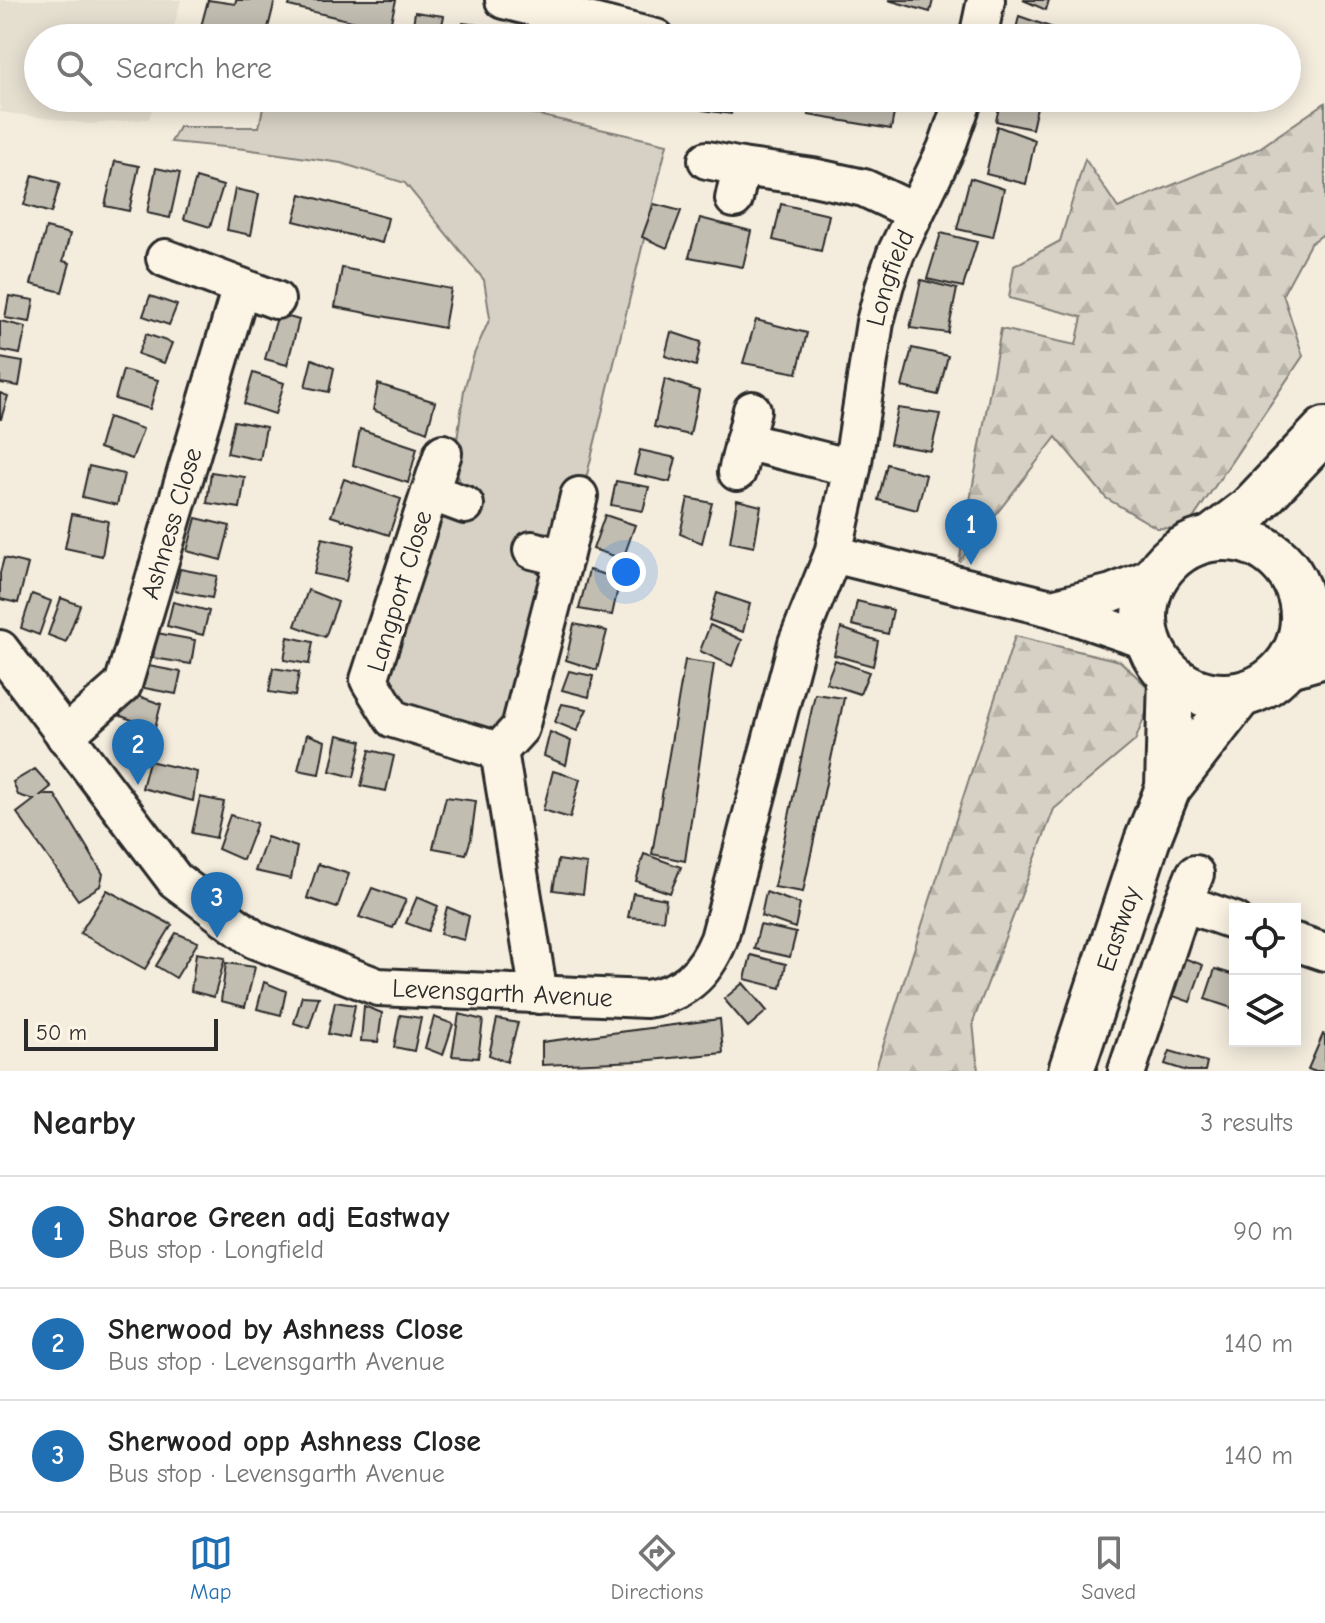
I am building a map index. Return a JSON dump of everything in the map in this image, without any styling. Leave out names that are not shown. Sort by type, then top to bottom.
[{"type":"main road","points":[[1212,538],[1250,509],[1312,444]]},
{"type":"main road","points":[[1283,671],[1301,640],[1304,615],[1288,573],[1280,524],[1312,444]]},
{"type":"main road","points":[[1157,575],[1171,557],[1190,545],[1212,538],[1235,538],[1257,544],[1288,573]]},
{"type":"main road","name":"Eastway","points":[[1157,575],[1148,596],[1145,619],[1160,659],[1168,788]]},
{"type":"main road","points":[[1160,659],[1191,689],[1215,696],[1240,695]]},
{"type":"main road","name":"Eastway","points":[[1071,1071],[1147,841],[1168,788],[1240,695],[1259,688],[1283,671]]},
{"type":"street","points":[[504,0],[544,5],[608,24]]},
{"type":"street","points":[[981,24],[986,0]]},
{"type":"street","name":"Longfield","points":[[833,554],[852,468],[882,297],[896,253],[946,149],[959,112]]},
{"type":"street","points":[[727,176],[813,177],[864,188],[915,212]]},
{"type":"street","points":[[165,258],[276,300]]},
{"type":"street","name":"Ashness Close","points":[[65,736],[123,685],[241,287]]},
{"type":"street","points":[[744,441],[852,468]]},
{"type":"street","name":"Langport Close","points":[[443,453],[369,680],[393,719],[499,751]]},
{"type":"street","name":"Langport Close","points":[[430,492],[465,505]]},
{"type":"street","points":[[539,995],[499,751],[520,728],[548,554],[579,496]]},
{"type":"street","points":[[833,554],[1051,608],[1160,659]]},
{"type":"street","name":"Levensgarth Avenue","points":[[0,649],[175,880],[255,940],[378,987],[646,999],[662,997],[688,984],[712,958],[797,643],[833,554]]},
{"type":"street","points":[[1288,573],[1325,626]]},
{"type":"street","points":[[1051,608],[1112,593],[1157,575]]},
{"type":"street","points":[[1283,671],[1325,659]]},
{"type":"street","points":[[1127,1071],[1189,888],[1229,917]]},
{"type":"street","points":[[1301,944],[1325,952]]},
{"type":"shaded area","points":[[0,0],[181,0],[175,24],[24,24],[24,112],[151,112],[149,119],[90,124],[0,112]]},
{"type":"green space","points":[[1325,103],[1325,233],[1310,244],[1283,294],[1303,356],[1186,529],[1157,528],[1106,498],[1056,437],[959,562],[1001,329],[1076,345],[1082,317],[1009,298],[1014,266],[1060,241],[1085,159],[1118,208],[1258,149]]},
{"type":"green space","points":[[262,112],[524,112],[667,144],[585,483],[552,532],[529,534],[546,573],[502,728],[456,727],[412,714],[387,692],[382,669],[433,521],[456,510],[476,492],[460,482],[454,462],[464,390],[474,354],[490,318],[484,280],[405,183],[341,163],[171,142],[179,127],[259,127]]},
{"type":"green space","points":[[1015,636],[1120,661],[1154,693],[1135,741],[1054,809],[973,1022],[978,1071],[875,1071]]},
{"type":"building","points":[[208,0],[235,4],[236,0],[275,0],[269,24],[202,24]]},
{"type":"building","points":[[291,0],[396,0],[390,24],[364,24],[289,6]]},
{"type":"building","points":[[888,0],[933,0],[930,12]]},
{"type":"building","points":[[1023,0],[1049,0],[1046,10]]},
{"type":"building","points":[[415,12],[444,16],[442,24],[413,24]]},
{"type":"building","points":[[1019,16],[1042,24],[1017,24]]},
{"type":"building","points":[[809,112],[894,112],[891,129],[808,115]]},
{"type":"building","points":[[998,112],[1036,112],[1032,129],[996,121]]},
{"type":"building","points":[[997,126],[1035,140],[1026,184],[986,174]]},
{"type":"building","points":[[115,161],[139,166],[129,211],[105,206]]},
{"type":"building","points":[[156,168],[180,173],[170,218],[147,213]]},
{"type":"building","points":[[33,175],[60,183],[51,213],[24,205]]},
{"type":"building","points":[[196,178],[223,186],[210,227],[184,219]]},
{"type":"building","points":[[970,178],[1004,189],[993,237],[957,229]]},
{"type":"building","points":[[235,189],[259,194],[251,235],[227,230]]},
{"type":"building","points":[[301,194],[388,218],[382,243],[294,221]]},
{"type":"building","points":[[654,204],[681,211],[667,248],[642,237]]},
{"type":"building","points":[[781,204],[829,215],[821,251],[773,240]]},
{"type":"building","points":[[700,218],[751,231],[743,267],[689,257]]},
{"type":"building","points":[[46,228],[70,234],[63,261],[70,263],[62,292],[31,284]]},
{"type":"building","points":[[941,233],[977,242],[963,287],[927,279]]},
{"type":"building","points":[[342,268],[451,289],[444,328],[335,307]]},
{"type":"building","points":[[921,280],[957,289],[948,333],[910,328]]},
{"type":"building","points":[[9,296],[34,300],[30,322],[5,318]]},
{"type":"building","points":[[150,296],[177,305],[169,325],[143,316]]},
{"type":"building","points":[[278,314],[299,320],[287,365],[265,359]]},
{"type":"building","points":[[756,320],[807,333],[797,373],[743,363]]},
{"type":"building","points":[[0,321],[26,327],[20,354],[0,350]]},
{"type":"building","points":[[671,332],[701,342],[696,366],[665,356]]},
{"type":"building","points":[[146,334],[172,343],[164,363],[138,354]]},
{"type":"building","points":[[912,348],[948,356],[938,395],[902,387]]},
{"type":"building","points":[[0,358],[23,362],[19,386],[0,383]]},
{"type":"building","points":[[312,359],[334,368],[329,392],[305,387]]},
{"type":"building","points":[[123,370],[158,380],[150,409],[115,399]]},
{"type":"building","points":[[253,373],[284,383],[275,414],[244,404]]},
{"type":"building","points":[[665,379],[699,391],[690,435],[654,427]]},
{"type":"building","points":[[378,384],[435,402],[427,432],[373,410]]},
{"type":"building","points":[[0,393],[8,396],[1,419],[0,419]]},
{"type":"building","points":[[898,408],[940,414],[931,451],[890,444]]},
{"type":"building","points":[[108,417],[143,429],[132,459],[99,448]]},
{"type":"building","points":[[234,421],[266,427],[260,460],[227,453]]},
{"type":"building","points":[[360,429],[417,448],[408,483],[353,465]]},
{"type":"building","points":[[640,450],[676,458],[670,482],[634,474]]},
{"type":"building","points":[[887,464],[926,475],[917,510],[878,500]]},
{"type":"building","points":[[89,466],[124,474],[117,505],[82,497]]},
{"type":"building","points":[[211,472],[245,477],[240,508],[207,503]]},
{"type":"building","points":[[344,479],[401,499],[389,535],[331,516]]},
{"type":"building","points":[[616,481],[649,487],[643,511],[611,505]]},
{"type":"building","points":[[688,498],[712,503],[702,543],[680,534]]},
{"type":"building","points":[[737,500],[761,506],[754,547],[730,542]]},
{"type":"building","points":[[72,514],[108,521],[102,556],[65,548]]},
{"type":"building","points":[[605,515],[635,525],[623,559],[593,549]]},
{"type":"building","points":[[196,518],[230,526],[221,560],[187,551]]},
{"type":"building","points":[[322,538],[354,545],[346,581],[314,574]]},
{"type":"building","points":[[4,558],[28,564],[18,603],[0,599],[0,573]]},
{"type":"building","points":[[180,569],[217,576],[212,598],[175,591]]},
{"type":"building","points":[[589,570],[620,579],[612,615],[579,609]]},
{"type":"building","points":[[308,590],[338,602],[325,637],[295,626]]},
{"type":"building","points":[[717,593],[750,604],[743,632],[709,620]]},
{"type":"building","points":[[32,594],[51,601],[39,635],[21,628]]},
{"type":"building","points":[[61,598],[80,605],[66,642],[48,635]]},
{"type":"building","points":[[857,601],[893,610],[888,634],[852,625]]},
{"type":"building","points":[[173,602],[209,611],[203,635],[167,626]]},
{"type":"building","points":[[574,624],[607,631],[597,670],[566,660]]},
{"type":"building","points":[[710,625],[742,640],[732,666],[700,651]]},
{"type":"building","points":[[841,628],[878,641],[873,666],[834,655]]},
{"type":"building","points":[[157,633],[195,640],[191,664],[153,658]]},
{"type":"building","points":[[288,637],[313,642],[309,664],[284,660]]},
{"type":"building","points":[[685,660],[714,664],[685,861],[652,854]]},
{"type":"building","points":[[835,660],[869,672],[860,694],[826,683]]},
{"type":"building","points":[[143,665],[181,672],[176,694],[139,687]]},
{"type":"building","points":[[273,668],[299,672],[295,696],[269,692]]},
{"type":"building","points":[[569,671],[593,676],[589,697],[562,690]]},
{"type":"building","points":[[124,691],[161,704],[155,728],[118,715]]},
{"type":"building","points":[[815,694],[844,698],[803,892],[774,887]]},
{"type":"building","points":[[562,704],[587,709],[577,731],[555,722]]},
{"type":"building","points":[[550,732],[571,741],[566,765],[544,756]]},
{"type":"building","points":[[307,734],[325,741],[319,774],[298,770]]},
{"type":"building","points":[[338,735],[362,741],[354,777],[330,771]]},
{"type":"building","points":[[370,750],[394,756],[386,791],[361,786]]},
{"type":"building","points":[[149,761],[197,772],[193,801],[142,788]]},
{"type":"building","points":[[35,769],[51,787],[41,795],[55,795],[103,874],[100,886],[78,900],[17,813],[34,800],[18,795],[13,782]]},
{"type":"building","points":[[553,771],[580,779],[570,818],[543,810]]},
{"type":"building","points":[[200,797],[224,802],[216,838],[192,833]]},
{"type":"building","points":[[446,797],[476,801],[466,854],[433,848]]},
{"type":"building","points":[[230,815],[257,823],[243,860],[218,849]]},
{"type":"building","points":[[267,837],[297,847],[291,879],[255,871]]},
{"type":"building","points":[[644,854],[681,867],[670,893],[636,881]]},
{"type":"building","points":[[558,860],[587,864],[583,894],[553,890]]},
{"type":"building","points":[[318,864],[349,874],[337,908],[307,898]]},
{"type":"building","points":[[372,888],[406,900],[393,928],[359,917]]},
{"type":"building","points":[[107,890],[172,925],[145,969],[80,933]]},
{"type":"building","points":[[766,892],[800,904],[795,928],[761,916]]},
{"type":"building","points":[[633,893],[666,899],[663,920],[628,917]]},
{"type":"building","points":[[417,897],[438,906],[428,931],[406,923]]},
{"type":"building","points":[[447,907],[469,916],[464,940],[440,934]]},
{"type":"building","points":[[760,925],[796,933],[790,957],[754,949]]},
{"type":"building","points":[[176,933],[198,942],[176,978],[156,966]]},
{"type":"building","points":[[196,953],[225,958],[214,997],[191,991]]},
{"type":"building","points":[[751,955],[786,964],[781,988],[745,979]]},
{"type":"building","points":[[1181,957],[1203,965],[1190,1002],[1168,994]]},
{"type":"building","points":[[226,963],[255,967],[245,1007],[221,1001]]},
{"type":"building","points":[[1215,969],[1229,973],[1229,1007],[1205,999]]},
{"type":"building","points":[[264,982],[286,991],[281,1015],[257,1009]]},
{"type":"building","points":[[743,983],[767,1011],[748,1027],[724,999]]},
{"type":"building","points":[[302,996],[319,997],[309,1028],[294,1023]]},
{"type":"building","points":[[335,1002],[355,1005],[349,1038],[328,1034]]},
{"type":"building","points":[[364,1006],[382,1013],[378,1042],[361,1041]]},
{"type":"building","points":[[459,1014],[483,1020],[478,1058],[452,1056]]},
{"type":"building","points":[[400,1015],[421,1018],[414,1051],[394,1047]]},
{"type":"building","points":[[434,1017],[453,1024],[443,1055],[425,1048]]},
{"type":"building","points":[[497,1019],[518,1023],[507,1062],[489,1055]]},
{"type":"building","points":[[720,1019],[723,1053],[640,1061],[542,1065],[542,1042]]},
{"type":"building","points":[[1323,1034],[1325,1071],[1313,1071],[1308,1069]]},
{"type":"building","points":[[1170,1051],[1207,1062],[1205,1071],[1187,1071],[1165,1064]]},
{"type":"place","name":"Sharoe Green adj Eastway","points":[[971,565]]},
{"type":"place","name":"Sherwood by Ashness Close","points":[[138,785]]},
{"type":"place","name":"Sherwood opp Ashness Close","points":[[217,938]]}]
